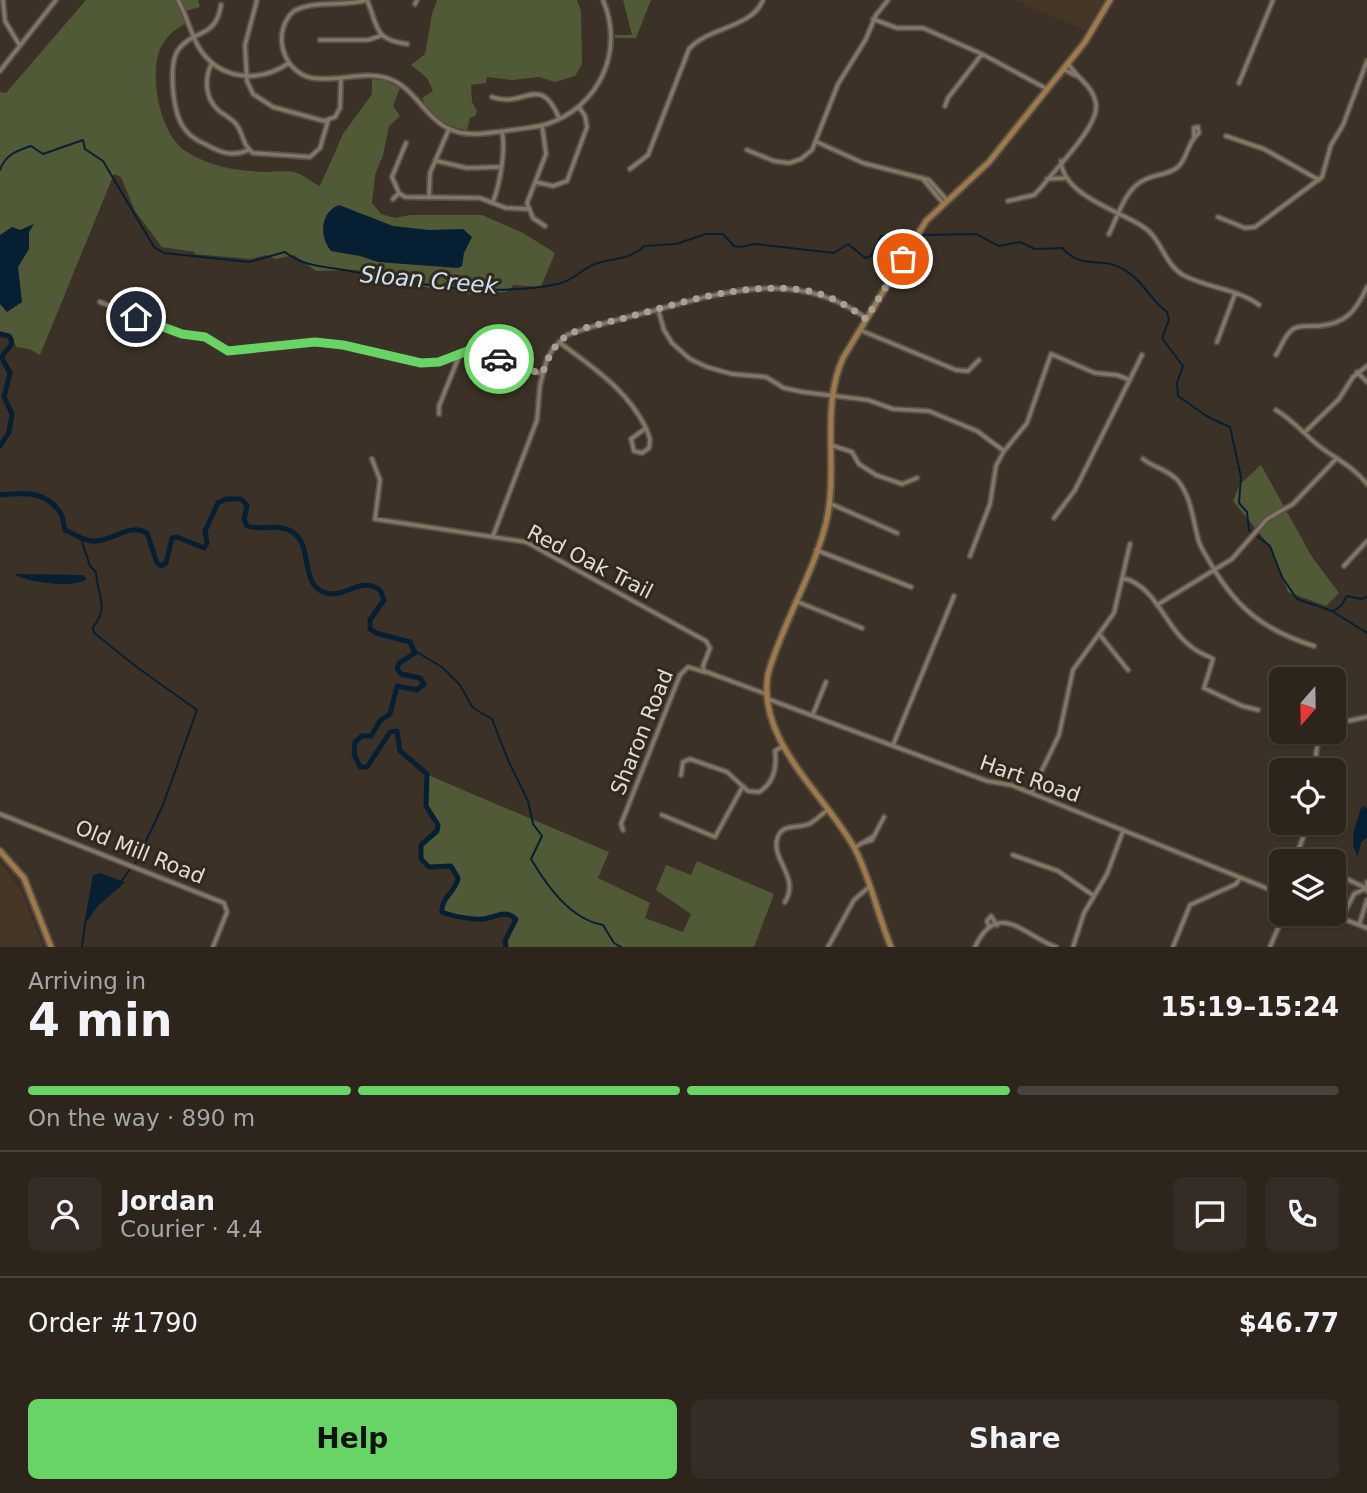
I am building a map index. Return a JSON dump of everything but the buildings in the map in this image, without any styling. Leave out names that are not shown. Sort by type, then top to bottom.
[{"type":"main road","points":[[891,947],[854,848],[826,811],[771,718],[766,697],[771,661],[826,523],[834,397],[840,364],[921,228],[989,162],[1096,27],[1110,0]]},
{"type":"main road","points":[[0,851],[24,878],[51,947]]},
{"type":"street","points":[[3,0],[5,21],[20,46]]},
{"type":"street","points":[[0,71],[42,14],[56,0]]},
{"type":"street","points":[[178,0],[194,38],[212,63],[228,72],[246,77],[267,74],[289,63]]},
{"type":"street","points":[[257,0],[245,45],[246,77],[250,91],[270,106],[317,121],[328,121],[335,117],[340,108],[341,78]]},
{"type":"street","points":[[407,44],[390,41],[381,36],[367,0],[348,4],[307,4],[294,11],[286,22],[282,37],[283,49],[289,63],[298,72],[311,78],[373,76],[396,82],[410,91],[435,120],[449,129],[471,134],[502,131],[541,125],[559,119],[579,107],[598,85],[609,57],[611,30],[604,0]]},
{"type":"street","points":[[630,169],[648,155],[689,49],[701,38],[754,14],[763,0]]},
{"type":"street","points":[[747,150],[774,161],[789,163],[801,159],[812,150],[838,84],[866,40],[873,19],[888,0]]},
{"type":"street","points":[[1239,83],[1273,0]]},
{"type":"street","points":[[221,5],[213,26],[179,49],[173,62],[180,121],[192,136],[214,149],[235,155],[248,150]]},
{"type":"street","points":[[873,19],[897,27],[923,28],[982,54],[1047,89]]},
{"type":"street","points":[[320,40],[368,40],[381,36]]},
{"type":"street","points":[[945,106],[948,97],[982,54]]},
{"type":"street","points":[[1218,217],[1245,228],[1255,228],[1319,181],[1367,61]]},
{"type":"street","points":[[212,63],[207,78],[210,99],[238,128],[248,150],[259,155],[279,153],[310,159],[320,148],[328,121]]},
{"type":"street","points":[[1007,201],[1034,195],[1090,126],[1096,112],[1093,94],[1079,77],[1065,66]]},
{"type":"street","points":[[492,97],[500,100],[537,94],[545,96],[552,101],[559,119]]},
{"type":"street","points":[[536,182],[553,186],[567,181],[587,127],[587,121],[579,107]]},
{"type":"street","points":[[541,125],[546,154],[527,203],[533,218],[545,226]]},
{"type":"street","points":[[429,198],[428,181],[449,129]]},
{"type":"street","points":[[493,202],[500,184],[499,167],[505,145],[502,131]]},
{"type":"street","points":[[1226,136],[1271,152],[1319,181]]},
{"type":"street","points":[[1108,234],[1136,185],[1180,166],[1194,137]]},
{"type":"street","points":[[817,142],[863,163],[920,176],[937,187],[945,202]]},
{"type":"street","points":[[405,144],[392,177],[398,193],[414,199],[480,198],[506,208],[528,209]]},
{"type":"street","points":[[437,160],[467,168],[499,167]]},
{"type":"street","points":[[1062,161],[1065,178]]},
{"type":"street","points":[[1047,179],[1065,178],[1100,204],[1149,231],[1169,264],[1181,274],[1259,305]]},
{"type":"street","points":[[393,199],[398,193]]},
{"type":"street","points":[[1276,355],[1289,332],[1295,328],[1333,325],[1344,320],[1359,305],[1367,287]]},
{"type":"street","points":[[493,536],[535,426],[542,374],[551,352],[559,342],[582,330],[717,293],[780,288],[823,294],[845,304],[866,319]]},
{"type":"street","points":[[1217,342],[1235,295]]},
{"type":"street","points":[[100,302],[182,334],[205,337],[228,351],[315,342],[343,345],[421,363],[439,362],[461,352],[477,351],[542,374]]},
{"type":"street","points":[[658,309],[667,337],[678,350],[697,363],[722,372],[766,377],[789,390],[868,400],[892,410],[929,411],[977,431],[1004,451]]},
{"type":"street","points":[[860,330],[956,370],[968,371],[979,360]]},
{"type":"street","points":[[559,342],[604,374],[633,405],[646,428],[650,439],[645,453],[634,451],[631,439],[646,428]]},
{"type":"street","points":[[439,414],[439,406],[461,352]]},
{"type":"street","points":[[970,556],[990,504],[996,466],[1004,451],[1027,423],[1051,354],[1095,373],[1117,375],[1130,380]]},
{"type":"street","points":[[1054,518],[1074,490],[1142,355]]},
{"type":"street","points":[[1304,432],[1339,399],[1357,372],[1367,366]]},
{"type":"street","points":[[1357,372],[1367,383]]},
{"type":"street","points":[[1276,410],[1358,473],[1367,484]]},
{"type":"street","points":[[831,445],[852,452],[860,465],[876,475],[902,484],[917,478]]},
{"type":"street","points":[[1157,605],[1232,559],[1262,524],[1278,511],[1293,504],[1337,458]]},
{"type":"street","name":"Red Oak Trail","points":[[372,459],[380,480],[375,519],[528,543],[708,642],[710,649],[703,667],[707,672]]},
{"type":"street","points":[[1143,459],[1172,474],[1181,484],[1188,496],[1192,521],[1201,548],[1229,594],[1250,615],[1276,633],[1314,646]]},
{"type":"street","points":[[828,503],[897,533]]},
{"type":"street","points":[[1344,566],[1367,541]]},
{"type":"street","points":[[1031,793],[1059,735],[1073,670],[1114,613],[1130,544]]},
{"type":"street","points":[[816,551],[911,587]]},
{"type":"street","points":[[1122,578],[1144,587],[1192,648],[1213,659],[1203,688],[1242,706],[1258,710]]},
{"type":"street","points":[[893,745],[954,596]]},
{"type":"street","points":[[796,601],[862,628]]},
{"type":"street","points":[[1100,635],[1128,670]]},
{"type":"street","name":"Sharon Road","points":[[623,830],[621,824],[681,673],[688,667],[707,672]]},
{"type":"street","points":[[707,672],[766,697]]},
{"type":"street","points":[[813,714],[826,682]]},
{"type":"street","name":"Hart Road","points":[[766,697],[987,781],[1011,785],[1269,889]]},
{"type":"street","points":[[1346,721],[1367,717]]},
{"type":"street","points":[[681,775],[683,762],[690,759],[727,772],[755,792],[766,788],[776,767],[775,751],[784,744]]},
{"type":"street","points":[[662,815],[715,837],[743,786]]},
{"type":"street","points":[[785,902],[789,895],[789,880],[777,848],[777,838],[786,828],[808,824],[826,811]]},
{"type":"street","name":"Old Mill Road","points":[[0,814],[224,903],[227,912],[213,947]]},
{"type":"street","points":[[854,848],[872,840],[884,817]]},
{"type":"street","points":[[1073,947],[1084,913],[1107,874],[1123,831]]},
{"type":"street","points":[[1013,855],[1058,871],[1094,896]]},
{"type":"street","points":[[1174,947],[1190,905],[1236,884],[1240,877]]},
{"type":"street","points":[[1346,878],[1367,887]]},
{"type":"street","points":[[828,947],[855,898],[869,887]]},
{"type":"street","points":[[1346,910],[1354,894],[1367,887]]},
{"type":"street","points":[[1359,925],[1367,900]]},
{"type":"street","points":[[990,928],[987,921],[991,916],[997,925]]},
{"type":"street","points":[[1346,920],[1367,928]]},
{"type":"street","points":[[975,947],[982,934],[990,928],[1008,923],[1018,925],[1056,947]]},
{"type":"street","points":[[1270,947],[1279,926]]},
{"type":"shaded area","points":[[1015,0],[1104,0],[1098,15],[1085,30]]},
{"type":"shaded area","points":[[0,862],[22,893],[43,947],[0,947]]},
{"type":"green space","points":[[86,0],[198,0],[200,7],[182,12],[187,23],[171,33],[160,49],[157,61],[157,90],[164,120],[178,144],[187,152],[215,165],[244,171],[293,172],[320,186],[343,134],[372,94],[372,79],[384,80],[400,88],[393,106],[400,116],[389,126],[383,155],[375,175],[372,203],[381,214],[395,218],[410,215],[482,215],[523,233],[555,253],[541,287],[514,285],[506,292],[469,294],[455,288],[429,288],[398,279],[369,279],[358,270],[316,271],[294,255],[276,259],[265,255],[251,259],[194,254],[195,252],[162,247],[135,211],[121,177],[114,174],[40,355],[17,347],[8,333],[0,333],[0,92],[6,93]]},
{"type":"green space","points":[[437,0],[577,0],[581,11],[582,64],[575,76],[555,82],[539,77],[512,80],[487,77],[486,83],[471,85],[472,102],[477,111],[475,116],[470,118],[467,130],[447,124],[425,105],[422,98],[433,91],[427,78],[411,65],[425,54]]},
{"type":"green space","points":[[623,0],[651,0],[636,38],[615,38],[615,35],[632,35]]},
{"type":"green space","points":[[1261,465],[1312,557],[1339,593],[1326,606],[1288,592],[1270,546],[1233,501],[1240,484]]},
{"type":"green space","points":[[428,775],[609,852],[598,878],[650,903],[645,918],[683,932],[691,914],[656,890],[666,865],[691,875],[697,861],[774,894],[754,947],[507,947],[506,941],[517,919],[513,916],[505,914],[474,918],[443,911],[443,906],[459,878],[451,865],[427,866],[421,856],[423,842],[438,828],[427,806]]},
{"type":"water","points":[[339,205],[393,226],[429,230],[463,229],[472,237],[464,253],[462,266],[458,268],[378,262],[331,251],[325,239],[323,225],[328,213]]},
{"type":"water","points":[[34,224],[29,232],[29,249],[18,267],[22,302],[7,312],[0,304],[0,235],[12,227],[20,230]]},
{"type":"water","points":[[14,574],[83,575],[87,579],[72,584],[50,583],[29,580]]},
{"type":"water","points":[[1362,806],[1367,808],[1367,837],[1361,842],[1358,856],[1353,838]]},
{"type":"water","points":[[100,873],[125,882],[98,906],[84,925],[93,875]]},
{"type":"waterway","name":"Sloan Creek","points":[[0,170],[8,157],[31,146],[43,154],[83,140],[85,149],[103,161],[154,247],[164,253],[249,262],[285,252],[299,261],[314,265],[451,288],[506,290],[558,284],[595,264],[627,256],[644,246],[676,244],[706,234],[723,234],[734,246],[741,247],[755,244],[834,253],[848,244],[865,258],[871,256],[881,236],[915,235]]},
{"type":"waterway","name":"Sloan Creek","points":[[921,235],[976,234],[999,246],[1020,242],[1035,249],[1062,248],[1077,259],[1115,265],[1136,278],[1167,312],[1169,320],[1162,338],[1183,366],[1177,383],[1178,396],[1208,417],[1230,427],[1241,477],[1239,503],[1247,512],[1249,530],[1270,546],[1282,577],[1297,599],[1332,611],[1367,633]]},
{"type":"waterway","points":[[0,334],[9,336],[12,343],[2,358],[10,373],[4,397],[12,414],[9,432],[0,446]]},
{"type":"waterway","points":[[0,495],[26,494],[49,501],[61,514],[65,530],[89,541],[99,541],[133,530],[147,533],[157,563],[161,566],[166,563],[172,538],[177,537],[204,548],[207,543],[205,531],[218,503],[226,499],[241,499],[247,505],[244,519],[247,526],[286,529],[298,537],[311,580],[323,592],[338,593],[365,585],[380,590],[384,600],[370,620],[370,629],[410,642],[415,653],[399,663],[397,669],[401,674],[420,678],[424,684],[417,690],[397,686],[390,714],[380,721],[371,736],[362,736],[355,742],[354,754],[360,767],[367,767],[390,732],[397,731],[400,751],[427,774],[426,806],[438,825],[437,831],[421,845],[421,859],[429,867],[451,866],[458,878],[444,902],[442,912],[473,919],[504,914],[512,916],[516,919],[505,941],[506,947]]},
{"type":"waterway","points":[[80,535],[90,566],[96,572],[102,607],[93,627],[94,633],[197,710],[163,805],[135,864]]},
{"type":"waterway","points":[[1333,611],[1341,606],[1347,596],[1361,599],[1367,597]]},
{"type":"waterway","points":[[415,651],[442,667],[460,685],[473,708],[492,719],[528,801],[533,824],[542,836],[531,859],[544,880],[570,909],[591,922],[603,925],[614,943],[621,947]]},
{"type":"waterway","points":[[122,880],[131,868]]},
{"type":"waterway","points":[[82,947],[85,924]]},
{"type":"way so far","points":[[499,359],[542,374],[551,352],[567,335],[700,297],[744,289],[780,288],[823,294],[845,304],[866,319],[903,259]]},
{"type":"route","points":[[136,317],[182,334],[205,337],[228,351],[315,342],[343,345],[421,363],[439,362],[470,350],[499,359]]}]
